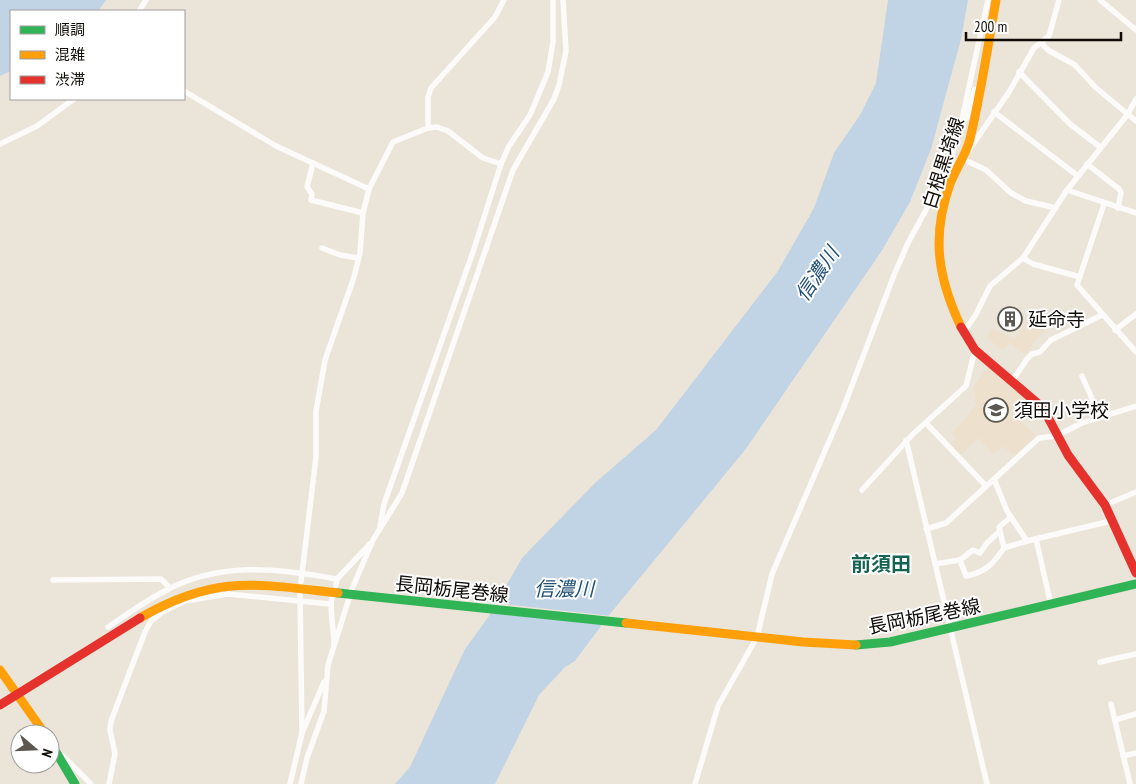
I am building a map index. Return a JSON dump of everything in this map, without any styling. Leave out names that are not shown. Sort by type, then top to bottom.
[{"type":"main road","name":"白根黒埼線","points":[[996,0],[981,87],[965,156],[951,182],[945,201],[938,251],[946,295],[963,333],[975,350],[1013,380],[1043,408],[1056,436],[1105,505],[1136,573]]},
{"type":"main road","name":"長岡栃尾巻線","points":[[0,705],[146,613],[184,594],[219,585],[258,584],[752,637],[834,644],[868,644],[950,629],[1136,584]]},
{"type":"main road","points":[[0,670],[37,724]]},
{"type":"main road","points":[[60,758],[75,784]]},
{"type":"street","points":[[428,128],[428,97],[431,88],[495,17],[504,0]]},
{"type":"street","points":[[380,531],[384,504],[473,252],[501,164],[509,146],[530,115],[548,72],[553,42],[553,0]]},
{"type":"street","points":[[109,784],[115,754],[110,730],[111,722],[146,613],[170,588],[236,568],[257,568],[303,573],[337,582],[380,531],[402,493],[513,170],[554,99],[560,85],[566,51],[562,0]]},
{"type":"street","points":[[695,784],[718,706],[752,637],[772,574],[843,409],[902,255],[947,171],[962,121],[988,0]]},
{"type":"street","points":[[1056,208],[1026,200],[1012,192],[986,170],[965,156],[1009,92],[1034,48],[1049,36],[1059,0]]},
{"type":"street","points":[[1100,0],[1136,30]]},
{"type":"street","points":[[1041,43],[1048,50],[1075,65],[1095,87],[1136,121]]},
{"type":"street","points":[[1019,72],[1070,124],[1100,147]]},
{"type":"street","points":[[962,121],[967,118],[976,89],[981,87]]},
{"type":"street","points":[[185,92],[276,146],[369,189]]},
{"type":"street","points":[[963,333],[975,316],[990,286],[1023,258],[1067,190],[1128,114],[1136,99]]},
{"type":"street","points":[[0,144],[37,126],[73,100]]},
{"type":"street","points":[[994,112],[1078,176]]},
{"type":"street","points":[[301,582],[315,466],[316,411],[319,391],[325,360],[354,277],[363,213],[369,189],[393,142],[428,128],[437,127],[448,131],[483,158],[501,164]]},
{"type":"street","points":[[313,163],[307,187],[312,194],[311,200],[363,213]]},
{"type":"street","points":[[1087,164],[1122,193],[1118,208]]},
{"type":"street","points":[[1067,190],[1104,204],[1136,213]]},
{"type":"street","points":[[1104,204],[1077,285],[1136,352]]},
{"type":"street","points":[[322,248],[340,255],[358,258]]},
{"type":"street","points":[[1023,258],[1033,264],[1080,277]]},
{"type":"street","points":[[1116,330],[1136,314]]},
{"type":"street","points":[[1013,380],[1027,359],[1032,354],[1040,352],[1051,340],[1102,315]]},
{"type":"street","points":[[862,490],[906,440],[966,386],[975,350]]},
{"type":"street","points":[[1082,376],[1100,417]]},
{"type":"street","points":[[926,529],[946,524],[1039,438],[1056,436],[1082,422],[1136,406]]},
{"type":"street","points":[[926,423],[986,486]]},
{"type":"street","points":[[906,440],[987,784]]},
{"type":"street","points":[[994,479],[1011,517],[1027,542]]},
{"type":"street","points":[[1105,505],[1136,492]]},
{"type":"street","points":[[1004,548],[999,527],[1011,517]]},
{"type":"street","points":[[960,560],[966,576],[981,573],[996,560],[1004,548],[1111,521]]},
{"type":"street","points":[[935,564],[960,560],[973,550],[980,553],[986,542],[1000,531]]},
{"type":"street","points":[[1036,539],[1051,605]]},
{"type":"street","points":[[290,784],[302,733],[325,679],[373,540]]},
{"type":"street","points":[[53,580],[161,579],[170,588]]},
{"type":"street","points":[[108,627],[211,593],[245,594],[330,604]]},
{"type":"street","points":[[300,593],[302,733]]},
{"type":"street","points":[[332,597],[330,604],[335,626],[334,650]]},
{"type":"street","points":[[1100,662],[1136,654]]},
{"type":"street","points":[[301,784],[307,758],[324,711],[325,679]]},
{"type":"street","points":[[1111,704],[1130,784]]},
{"type":"street","points":[[1115,720],[1136,714]]},
{"type":"street","points":[[60,753],[73,768],[91,784]]},
{"type":"street","points":[[1123,756],[1136,753]]},
{"type":"shaded area","points":[[1034,314],[1043,321],[1046,328],[1025,354],[1010,343],[1003,351],[987,337],[992,328],[1014,339]]},
{"type":"shaded area","name":"須田小学校","points":[[989,366],[1029,400],[1016,416],[1035,436],[1014,456],[1003,446],[993,454],[979,438],[959,456],[949,446],[956,439],[952,434],[976,405],[973,387]]},
{"type":"water","points":[[0,0],[106,0],[99,10],[10,10],[10,71],[0,76]]},
{"type":"water","name":"信濃川","points":[[888,0],[968,0],[961,39],[931,149],[910,202],[881,252],[745,450],[610,614],[575,661],[565,667],[539,695],[495,784],[395,784],[410,767],[465,649],[489,616],[522,558],[595,483],[656,430],[778,271],[814,208],[834,153],[860,115],[876,83]]},
{"type":"pier","points":[[494,603],[612,616],[606,624],[488,612]]},
{"type":"traffic: fast","points":[[856,645],[890,642],[1136,584]]},
{"type":"traffic: fast","points":[[338,593],[626,623]]},
{"type":"traffic: fast","points":[[60,759],[75,784]]},
{"type":"traffic: slow","points":[[961,327],[942,274],[939,240],[940,222],[950,184],[970,139],[996,0]]},
{"type":"traffic: slow","points":[[140,618],[191,594],[214,588],[259,585],[338,593]]},
{"type":"traffic: slow","points":[[626,623],[803,642],[856,645]]},
{"type":"traffic: slow","points":[[0,670],[38,724]]},
{"type":"traffic: jam","points":[[961,327],[975,350],[1043,408],[1068,455],[1105,505],[1136,573]]},
{"type":"traffic: jam","points":[[0,705],[140,618]]},
{"type":"place","name":"延命寺","points":[[1010,319]]},
{"type":"place","name":"須田小学校","points":[[996,410]]},
{"type":"district","name":"前須田","points":[[881,564]]}]
